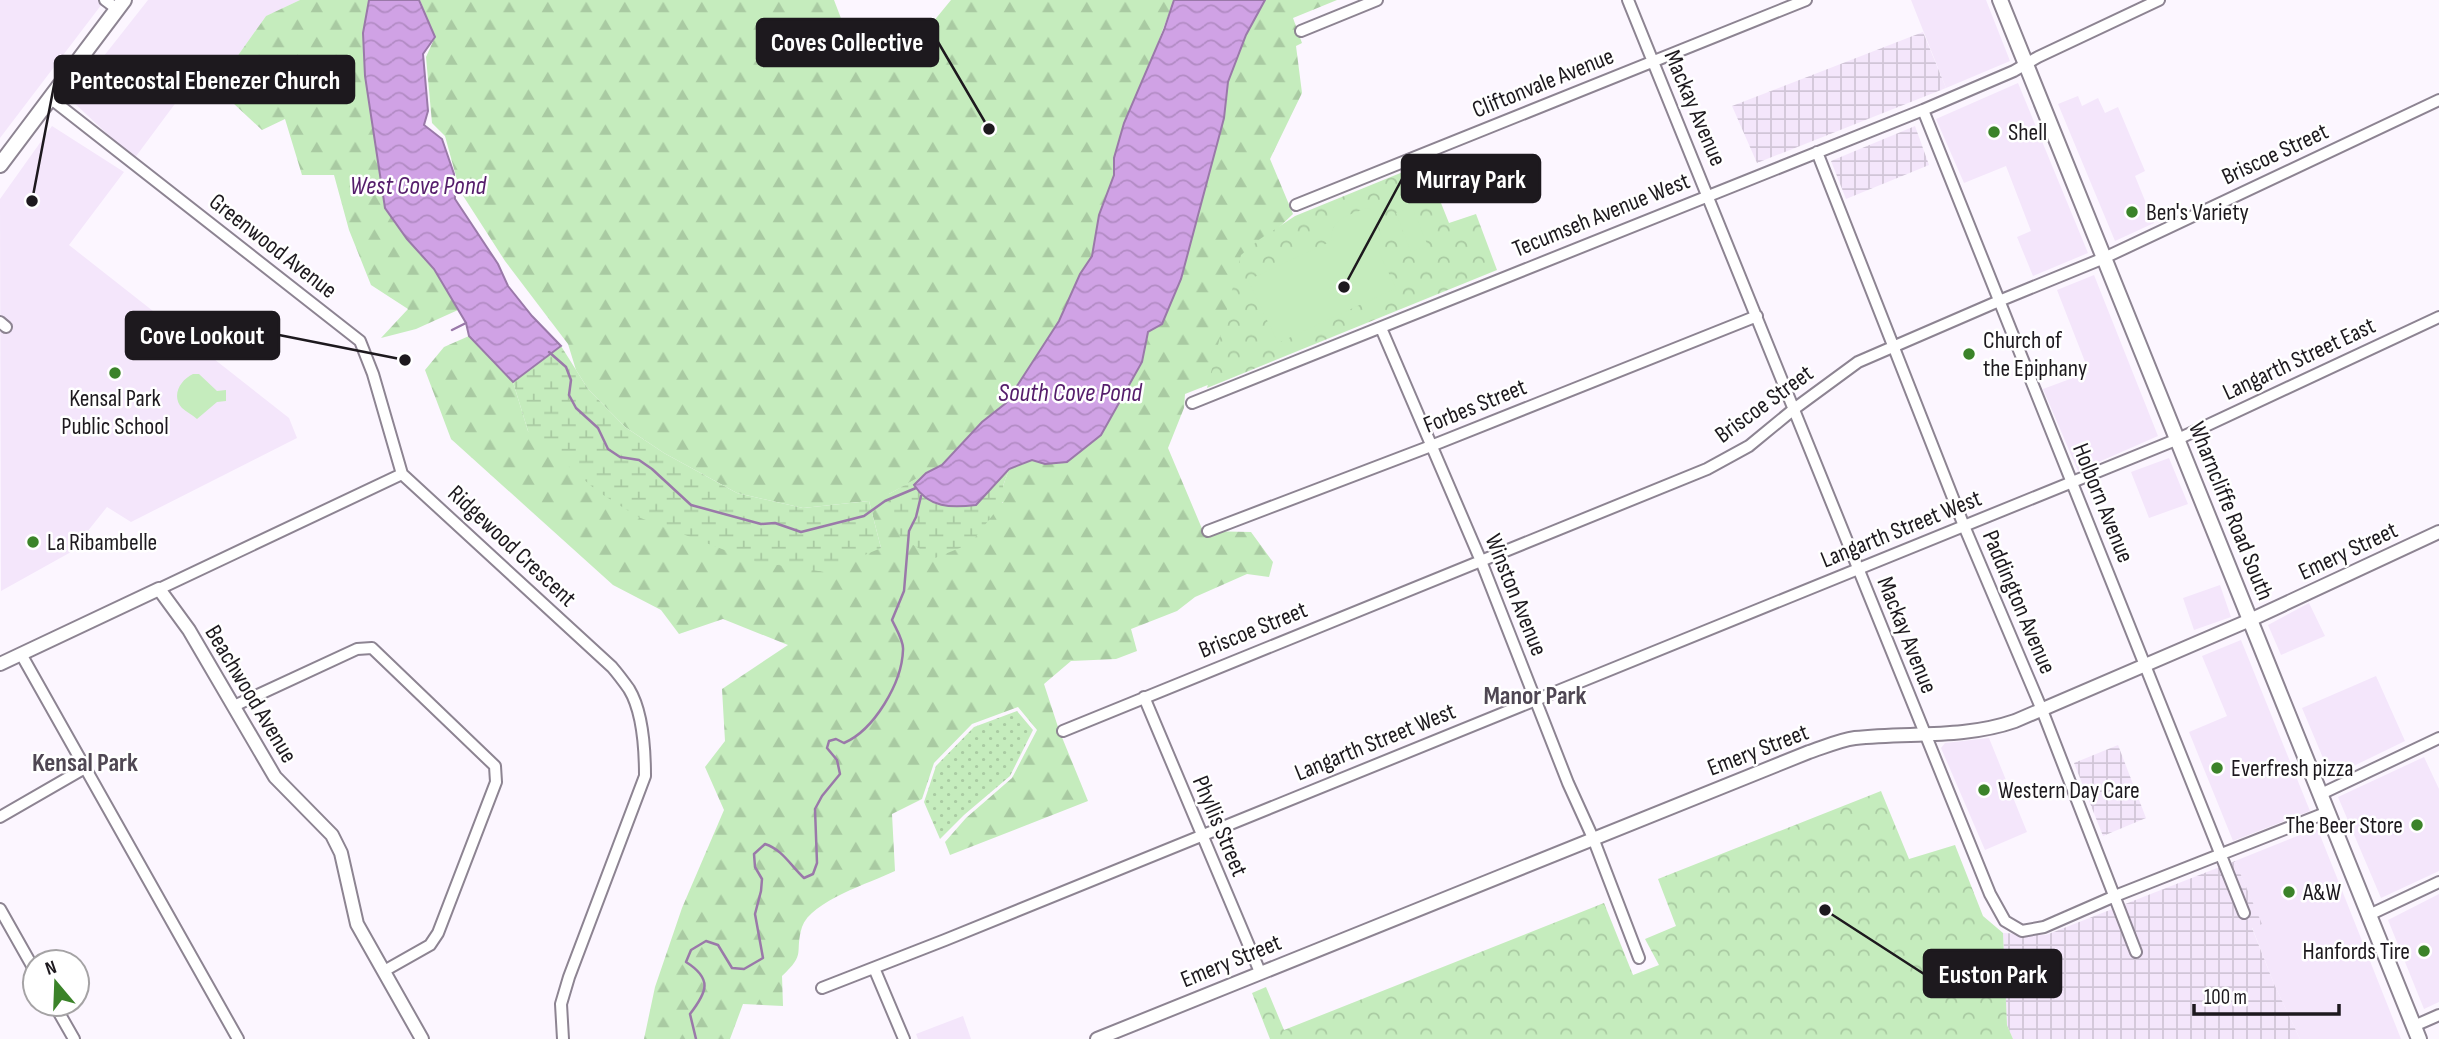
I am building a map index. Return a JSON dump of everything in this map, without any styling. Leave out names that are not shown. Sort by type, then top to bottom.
[{"type":"main road","name":"Wharncliffe Road South","points":[[2000,0],[2417,1032]]},
{"type":"main road","points":[[0,164],[121,5]]},
{"type":"street","points":[[105,0],[121,5]]},
{"type":"street","points":[[1301,31],[1377,0]]},
{"type":"street","name":"Mackay Avenue","points":[[1628,0],[1924,735],[1990,894],[2005,920],[2022,931],[2044,927],[2328,812]]},
{"type":"street","name":"Cliftonvale Avenue","points":[[1296,205],[1806,0]]},
{"type":"street","name":"Tecumseh Avenue West","points":[[1192,403],[1923,110],[2026,65],[2152,1]]},
{"type":"street","name":"Greenwood Avenue","points":[[50,98],[360,341],[373,374],[402,474]]},
{"type":"street","name":"Briscoe Street","points":[[1063,731],[1707,469],[1749,446],[1858,362],[2104,258],[2439,100]]},
{"type":"street","name":"Holborn Avenue","points":[[1923,110],[2244,913]]},
{"type":"street","name":"Paddington Avenue","points":[[1817,152],[1964,526],[2042,709],[2136,952]]},
{"type":"street","name":"Forbes Street","points":[[1208,531],[1431,446],[1757,316]]},
{"type":"street","name":"Langarth Street East","points":[[2178,439],[2439,317]]},
{"type":"street","name":"Winston Avenue","points":[[1381,328],[1480,561],[1639,958]]},
{"type":"street","name":"Langarth Street West","points":[[822,988],[2178,439]]},
{"type":"street","points":[[0,664],[402,474]]},
{"type":"street","name":"Ridgewood Crescent","points":[[402,474],[612,667],[630,692],[638,717],[645,747],[645,776],[566,986],[561,1004],[564,1039]]},
{"type":"street","name":"Emery Street","points":[[1097,1039],[1829,745],[1852,738],[1966,733],[1994,728],[2250,620],[2439,531]]},
{"type":"street","name":"Beachwood Avenue","points":[[159,589],[189,630],[275,776],[332,835],[341,853],[357,924],[422,1039]]},
{"type":"street","points":[[234,706],[357,649],[372,649],[495,766],[496,782],[438,933],[430,945],[384,971]]},
{"type":"street","points":[[21,654],[239,1039]]},
{"type":"street","name":"Phyllis Street","points":[[1144,697],[1260,972]]},
{"type":"street","points":[[2321,794],[2439,738]]},
{"type":"street","points":[[0,817],[85,768]]},
{"type":"street","points":[[2369,915],[2439,882]]},
{"type":"street","points":[[0,909],[22,948]]},
{"type":"street","points":[[874,968],[904,1039]]},
{"type":"street","points":[[2417,1032],[2439,1015]]},
{"type":"street","points":[[62,1018],[74,1039]]},
{"type":"shaded area","points":[[0,0],[105,0],[0,138]]},
{"type":"shaded area","points":[[148,0],[300,0],[266,16],[222,78],[180,97],[134,159],[70,99]]},
{"type":"shaded area","points":[[1911,0],[1986,0],[2010,61],[1946,88]]},
{"type":"shaded area","points":[[1923,32],[1946,88],[1757,163],[1732,106]]},
{"type":"shaded area","points":[[2018,83],[2088,253],[2033,276],[2017,237],[2031,231],[2006,166],[1964,183],[1936,119]]},
{"type":"shaded area","points":[[2078,96],[2082,106],[2098,98],[2105,113],[2118,107],[2145,171],[2135,176],[2154,223],[2115,241],[2058,104]]},
{"type":"shaded area","name":"Kensal Park Public School","points":[[52,126],[124,172],[69,245],[289,418],[297,438],[131,522],[107,507],[71,552],[1,591],[0,199]]},
{"type":"shaded area","points":[[1915,126],[1929,165],[1846,199],[1831,161]]},
{"type":"shaded area","points":[[2094,275],[2158,436],[2078,471],[2043,389],[2089,372],[2057,290]]},
{"type":"shaded area","points":[[2169,458],[2188,504],[2149,518],[2131,472]]},
{"type":"shaded area","points":[[2220,585],[2231,617],[2194,630],[2183,598]]},
{"type":"shaded area","points":[[2309,603],[2325,636],[2281,655],[2268,625]]},
{"type":"shaded area","points":[[2241,640],[2310,811],[2233,841],[2189,732],[2227,716],[2202,656]]},
{"type":"shaded area","points":[[2376,676],[2405,741],[2331,777],[2302,708]]},
{"type":"shaded area","name":"Western Day Care","points":[[1989,738],[2027,832],[1985,850],[1941,748],[1945,743]]},
{"type":"shaded area","points":[[2118,745],[2146,818],[2103,836],[2074,763]]},
{"type":"shaded area","points":[[2424,757],[2439,789],[2439,871],[2381,898],[2338,797]]},
{"type":"shaded area","points":[[2318,830],[2401,1039],[2300,1039],[2274,984],[2252,927],[2261,923],[2235,861]]},
{"type":"shaded area","points":[[2235,861],[2262,924],[2252,928],[2300,1039],[2013,1039],[2007,1025],[2003,933],[2046,935]]},
{"type":"shaded area","points":[[2439,894],[2439,1002],[2424,1009],[2388,920]]},
{"type":"shaded area","points":[[963,1016],[971,1039],[918,1039],[916,1034]]},
{"type":"green space","points":[[300,0],[369,0],[363,33],[385,207],[407,239],[434,269],[458,310],[416,329],[381,338],[408,309],[371,285],[349,230],[334,175],[302,175],[285,119],[262,130],[233,103],[222,78],[266,16]]},
{"type":"green space","points":[[420,0],[834,0],[855,55],[924,33],[951,0],[1174,0],[1114,158],[1114,175],[1099,215],[1092,256],[1080,274],[1059,321],[1006,403],[982,422],[942,465],[889,494],[1003,503],[1003,486],[1009,469],[1032,460],[1045,464],[1101,435],[1142,362],[1148,332],[1162,324],[1181,279],[1224,119],[1228,82],[1246,35],[1265,0],[1337,0],[1293,18],[1302,43],[1296,46],[1302,93],[1270,159],[1293,214],[1271,235],[1228,377],[1185,394],[1184,408],[1168,448],[1203,531],[1251,532],[1273,562],[1269,577],[1247,574],[1195,597],[1177,611],[1131,629],[1137,651],[1116,659],[1071,661],[1044,684],[1059,730],[1088,801],[950,855],[945,842],[966,818],[1012,778],[1037,730],[1018,707],[972,724],[934,763],[922,799],[892,814],[895,871],[829,901],[808,918],[802,927],[795,962],[782,976],[783,1006],[743,1004],[730,1039],[644,1039],[655,987],[682,908],[724,810],[705,767],[725,741],[722,689],[788,645],[723,619],[679,634],[661,610],[613,585],[451,439],[425,370],[444,347],[469,336],[513,382],[528,431],[881,548],[869,501],[803,508],[737,493],[664,453],[625,427],[588,389],[576,370],[568,344],[505,261],[460,191],[445,136],[432,123],[426,57],[435,37]]},
{"type":"green space","points":[[1425,163],[1449,223],[1476,214],[1497,270],[1207,388],[1241,255],[1295,216]]},
{"type":"green space","points":[[1412,207],[1428,246],[1411,252],[1396,213]]},
{"type":"green space","points":[[1367,208],[1372,210],[1383,241],[1379,253],[1396,288],[1278,343],[1248,280],[1332,241],[1333,228],[1337,223]]},
{"type":"green space","points":[[561,346],[588,389],[625,427],[664,453],[737,493],[803,508],[869,501],[881,548],[825,572],[756,562],[638,517],[597,491],[528,431],[513,382]]},
{"type":"green space","points":[[193,374],[199,374],[217,391],[226,390],[226,401],[217,402],[197,419],[182,408],[177,398],[181,384]]},
{"type":"green space","points":[[1009,469],[1003,486],[1003,502],[970,544],[935,558],[900,537],[889,494],[926,473],[914,485],[976,505]]},
{"type":"green space","points":[[1017,711],[1033,730],[1010,776],[940,839],[924,802],[936,766],[974,727]]},
{"type":"green space","points":[[1881,791],[1909,859],[1955,845],[1983,916],[2003,933],[2007,1025],[2013,1039],[1270,1039],[1252,993],[1266,987],[1284,1030],[1604,903],[1633,975],[1659,965],[1645,939],[1676,926],[1658,879]]},
{"type":"water","name":"West Cove Pond","points":[[369,0],[419,0],[435,37],[423,54],[428,111],[424,125],[442,139],[454,174],[455,199],[498,264],[508,286],[561,346],[513,382],[469,336],[466,323],[434,269],[407,239],[385,208],[365,76],[363,33]]},
{"type":"water","name":"South Cove Pond","points":[[1174,0],[1265,0],[1246,35],[1228,82],[1224,118],[1181,279],[1162,324],[1148,332],[1142,362],[1101,435],[1067,462],[1045,464],[1032,460],[1009,469],[976,505],[949,506],[934,502],[920,493],[914,485],[926,473],[942,465],[982,422],[1006,403],[1059,321],[1080,274],[1092,256],[1099,215],[1114,175],[1114,158],[1124,123]]},
{"type":"waterway","points":[[452,330],[466,323]]},
{"type":"waterway","points":[[549,352],[566,367],[571,380],[569,395],[576,408],[598,428],[608,449],[620,457],[639,460],[691,505],[761,524],[775,523],[801,532],[864,516],[885,501],[916,488]]},
{"type":"waterway","points":[[696,1039],[690,1014],[703,992],[704,980],[695,968],[686,962],[691,950],[706,941],[718,945],[732,968],[744,969],[763,958],[755,914],[762,879],[755,867],[754,854],[765,844],[782,854],[804,878],[813,874],[817,863],[815,809],[840,774],[837,760],[827,748],[829,741],[836,739],[844,743],[866,728],[876,717],[898,677],[903,646],[892,620],[904,591],[909,531],[921,496]]},
{"type":"place","name":"Coves Collective","points":[[989,129]]},
{"type":"place","name":"Shell","points":[[1994,132]]},
{"type":"place","name":"Pentecostal Ebenezer Church","points":[[32,201]]},
{"type":"place","name":"Ben's Variety","points":[[2132,212]]},
{"type":"place","name":"Murray Park","points":[[1344,287]]},
{"type":"place","name":"Church of the Epiphany","points":[[1969,354]]},
{"type":"place","name":"Cove Lookout","points":[[405,360]]},
{"type":"place","name":"Kensal Park Public School","points":[[115,373]]},
{"type":"place","name":"La Ribambelle","points":[[33,542]]},
{"type":"place","name":"Everfresh pizza","points":[[2217,768]]},
{"type":"place","name":"Western Day Care","points":[[1984,790]]},
{"type":"place","name":"The Beer Store","points":[[2417,825]]},
{"type":"place","name":"A&W","points":[[2289,892]]},
{"type":"place","name":"Euston Park","points":[[1825,910]]},
{"type":"place","name":"Hanfords Tire","points":[[2424,951]]},
{"type":"district","name":"Manor Park","points":[[1535,696]]},
{"type":"district","name":"Kensal Park","points":[[85,763]]}]
